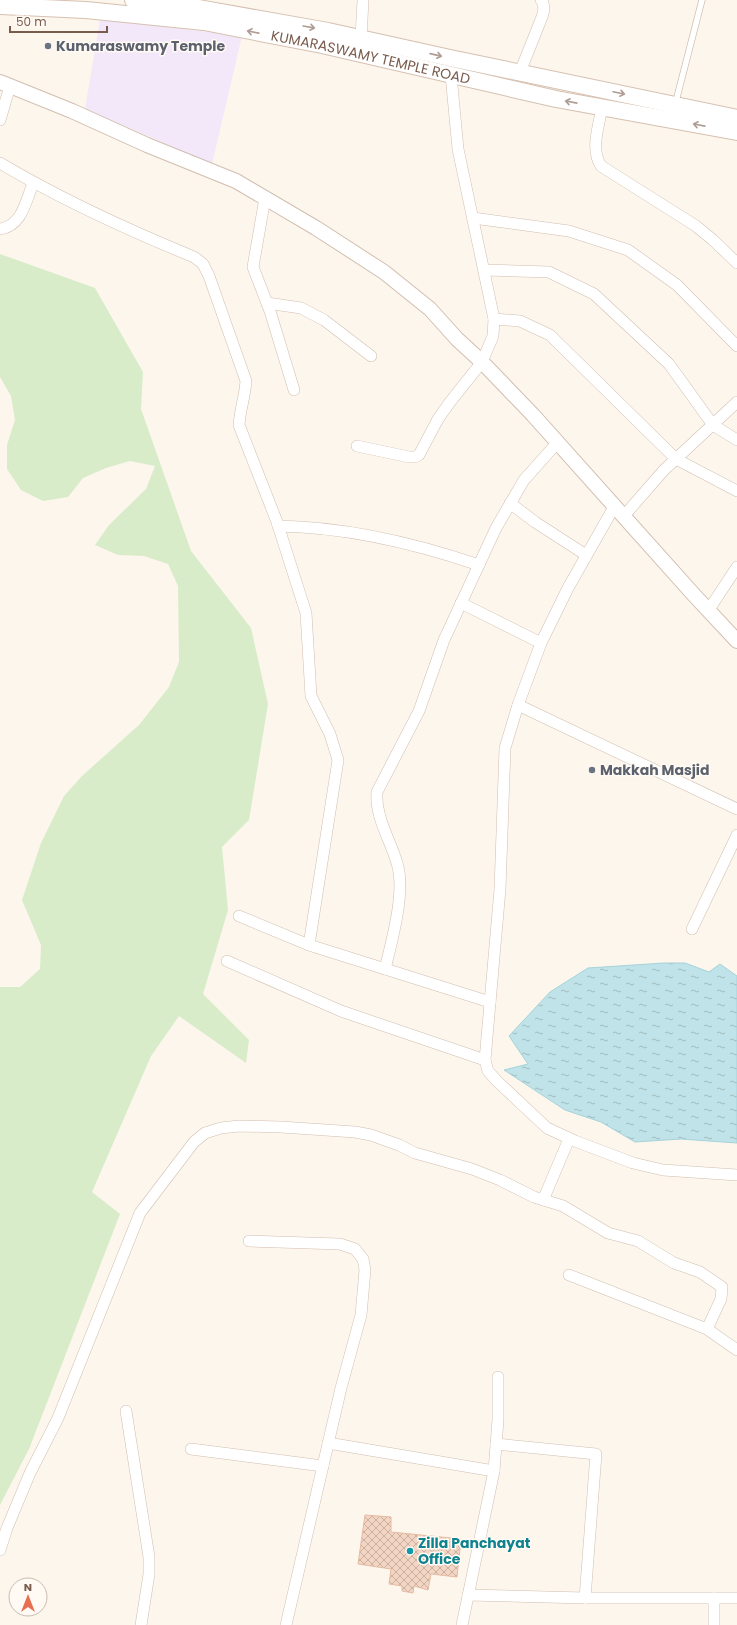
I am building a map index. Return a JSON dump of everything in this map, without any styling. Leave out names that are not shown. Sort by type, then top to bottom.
[{"type":"main road","name":"KUMARASWAMY TEMPLE ROAD","points":[[133,0],[199,4],[737,118]]},
{"type":"main road","name":"KUMARASWAMY TEMPLE ROAD","points":[[0,6],[86,10],[204,22],[322,45],[556,99],[737,132]]},
{"type":"street","points":[[361,38],[363,0]]},
{"type":"street","points":[[520,72],[542,17],[544,10],[543,2],[541,0]]},
{"type":"street","points":[[357,446],[409,457],[415,457],[419,454],[438,419],[482,362],[493,336],[494,319],[458,149],[451,75]]},
{"type":"street","points":[[0,120],[5,84],[236,181],[316,228],[384,272],[430,309],[456,339],[482,362],[557,442],[618,512],[737,641]]},
{"type":"street","points":[[602,108],[595,151],[596,159],[601,166],[696,226],[737,263]]},
{"type":"street","points":[[0,163],[33,183],[128,230],[194,257],[203,264],[209,276],[246,381],[246,391],[240,411],[239,425],[278,526],[306,613],[311,696],[330,734],[338,760],[309,945]]},
{"type":"street","points":[[0,228],[12,226],[19,219],[33,183]]},
{"type":"street","points":[[265,198],[253,268],[267,303],[294,390]]},
{"type":"street","points":[[473,218],[569,232],[628,250],[677,285],[737,346]]},
{"type":"street","points":[[484,270],[549,272],[594,294],[669,364],[713,424],[737,440]]},
{"type":"street","points":[[267,303],[301,308],[324,320],[371,356]]},
{"type":"street","points":[[494,319],[520,321],[550,335],[676,459],[737,491]]},
{"type":"street","points":[[737,402],[618,512],[586,555],[541,643],[518,704],[505,748],[500,889],[485,1060],[488,1071],[547,1128],[633,1163],[663,1170],[737,1175]]},
{"type":"street","points":[[385,969],[396,924],[400,876],[376,802],[377,792],[419,711],[444,640],[496,528],[524,480],[557,442]]},
{"type":"street","points":[[510,503],[535,522],[586,555]]},
{"type":"street","points":[[278,526],[330,529],[402,542],[437,551],[479,565]]},
{"type":"street","points":[[708,611],[737,567]]},
{"type":"street","points":[[461,603],[541,643]]},
{"type":"street","points":[[518,704],[737,809]]},
{"type":"street","points":[[692,929],[737,836]]},
{"type":"street","points":[[239,916],[309,945],[490,1002]]},
{"type":"street","points":[[227,961],[341,1011],[485,1060]]},
{"type":"street","points":[[0,1550],[7,1528],[30,1473],[58,1418],[140,1213],[194,1142],[205,1132],[239,1126],[355,1132],[371,1135],[400,1145],[415,1153],[472,1169],[543,1200],[563,1206],[608,1233],[638,1241],[674,1263],[700,1272],[722,1287],[721,1299],[708,1329]]},
{"type":"street","points":[[543,1200],[570,1138]]},
{"type":"street","points":[[250,1241],[340,1244],[355,1249],[363,1259],[365,1270],[361,1316],[341,1388],[322,1466],[286,1625]]},
{"type":"street","points":[[569,1275],[708,1329],[737,1350]]},
{"type":"street","points":[[462,1625],[494,1471],[498,1420],[498,1377]]},
{"type":"street","points":[[126,1411],[149,1557],[149,1574],[142,1625]]},
{"type":"street","points":[[328,1442],[494,1471]]},
{"type":"street","points":[[496,1444],[596,1454],[585,1598]]},
{"type":"street","points":[[191,1448],[322,1466]]},
{"type":"street","points":[[468,1595],[585,1598],[737,1598]]},
{"type":"street","points":[[714,1598],[714,1625]]},
{"type":"lane","points":[[675,105],[702,0]]},
{"type":"shaded area","points":[[100,19],[242,36],[212,164],[85,109]]},
{"type":"green space","points":[[0,254],[95,288],[143,372],[141,409],[191,551],[251,628],[268,704],[249,820],[222,847],[228,910],[203,994],[249,1040],[246,1063],[179,1016],[151,1056],[92,1192],[120,1214],[29,1449],[0,1505],[0,987],[20,987],[40,969],[41,945],[22,900],[41,843],[64,796],[82,776],[139,725],[169,687],[179,662],[178,586],[168,564],[144,556],[118,555],[95,545],[109,525],[146,489],[155,466],[130,461],[106,468],[83,478],[68,497],[43,501],[21,490],[7,469],[7,445],[15,420],[11,396],[0,377]]},
{"type":"water","points":[[685,963],[709,972],[720,964],[737,976],[737,1143],[681,1139],[635,1142],[601,1122],[565,1110],[504,1070],[528,1064],[509,1036],[550,992],[588,968]]},
{"type":"building","name":"Zilla Panchayat Office","points":[[365,1515],[391,1517],[391,1532],[461,1539],[457,1577],[431,1574],[428,1590],[414,1586],[413,1593],[402,1591],[402,1586],[389,1584],[391,1569],[358,1564]]},
{"type":"place","name":"Kumaraswamy Temple","points":[[48,46]]},
{"type":"place","name":"Makkah Masjid","points":[[592,770]]},
{"type":"place","name":"Zilla Panchayat Office","points":[[410,1551]]}]
